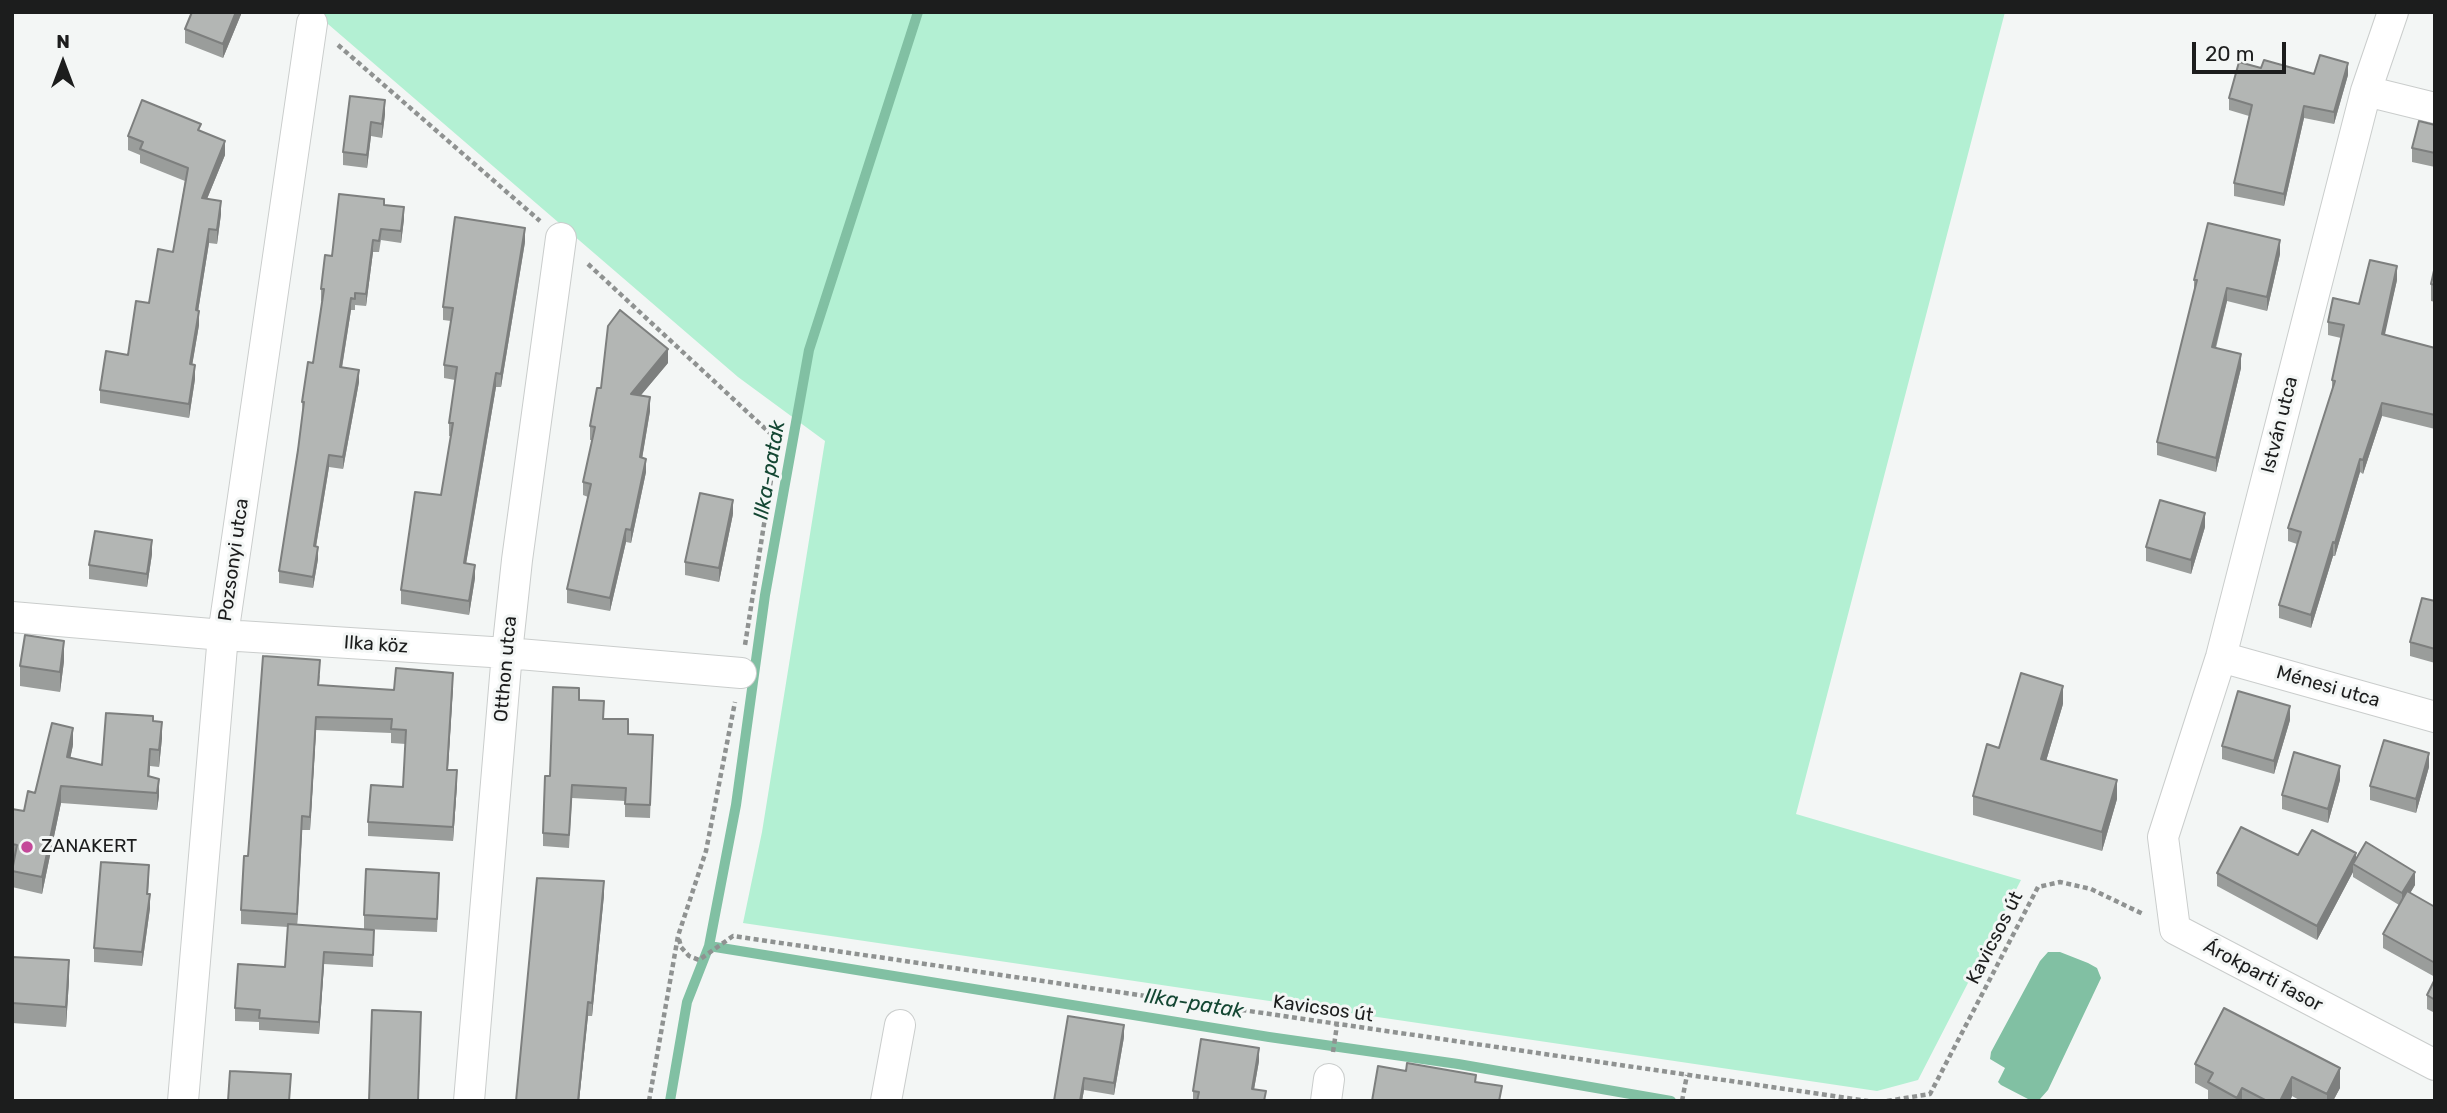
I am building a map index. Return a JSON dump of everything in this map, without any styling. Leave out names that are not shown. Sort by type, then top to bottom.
[{"type":"street","name":"István utca","points":[[2175,929],[2163,837],[2221,657],[2366,90],[2393,12]]},
{"type":"street","name":"Pozsonyi utca","points":[[183,1101],[222,635],[312,23]]},
{"type":"street","points":[[2366,90],[2435,108]]},
{"type":"street","name":"Otthon utca","points":[[469,1101],[507,653],[561,238]]},
{"type":"street","name":"Ilka köz","points":[[12,617],[741,673]]},
{"type":"street","name":"Ménesi utca","points":[[2221,657],[2435,717]]},
{"type":"street","name":"Árokparti fasor","points":[[2175,929],[2435,1065]]},
{"type":"street","points":[[886,1101],[900,1025]]},
{"type":"path","points":[[649,1101],[678,936],[706,851],[741,673],[776,448],[772,435]]},
{"type":"path","name":"Kavicsos út","points":[[1887,1101],[1930,1094],[2038,887],[2060,882],[2091,889],[2175,929]]},
{"type":"path","name":"Kavicsos út","points":[[678,936],[681,947],[689,956],[699,961],[733,936],[1337,1026],[1868,1101]]},
{"type":"path","points":[[1682,1101],[1687,1075]]},
{"type":"shaded area","points":[[314,12],[2005,12],[1796,814],[2021,880],[1918,1080],[1877,1091],[743,923],[762,832],[825,441],[738,377]]},
{"type":"shaded area","points":[[2048,952],[2060,952],[2088,963],[2097,968],[2101,978],[2048,1090],[2040,1099],[2028,1099],[1998,1082],[2005,1068],[1990,1059],[1991,1052],[2040,961]]},
{"type":"building","points":[[192,12],[236,12],[223,44],[185,29]]},
{"type":"building","points":[[2320,55],[2348,63],[2334,112],[2304,106],[2284,194],[2234,183],[2252,105],[2229,98],[2239,62],[2261,68],[2264,60],[2314,74]]},
{"type":"building","points":[[350,96],[385,100],[382,124],[371,122],[367,155],[343,152]]},
{"type":"building","points":[[142,100],[201,124],[198,130],[225,141],[202,198],[221,201],[217,230],[209,229],[196,310],[199,311],[190,364],[195,365],[189,404],[100,390],[106,351],[128,355],[136,301],[149,303],[158,249],[173,252],[188,168],[140,149],[143,142],[128,136]]},
{"type":"building","points":[[2419,121],[2435,125],[2435,153],[2412,148]]},
{"type":"building","points":[[339,194],[384,199],[384,205],[404,207],[401,231],[381,229],[379,241],[373,240],[366,294],[355,293],[355,299],[351,298],[340,367],[359,370],[343,457],[329,455],[314,546],[318,547],[313,577],[279,571],[298,450],[308,362],[313,363],[324,289],[321,289],[325,255],[332,256]]},
{"type":"building","points":[[455,217],[525,228],[501,374],[496,373],[464,563],[475,565],[469,601],[401,590],[415,492],[441,495],[453,423],[449,423],[457,367],[444,365],[453,308],[443,307]]},
{"type":"building","points":[[2208,223],[2280,240],[2267,297],[2227,288],[2212,347],[2241,354],[2216,458],[2157,442],[2197,280],[2194,280]]},
{"type":"building","points":[[2370,260],[2397,266],[2382,334],[2435,348],[2435,415],[2382,403],[2363,460],[2360,459],[2311,615],[2279,605],[2301,532],[2288,528],[2335,381],[2332,380],[2344,325],[2328,322],[2333,298],[2359,304]]},
{"type":"building","points":[[2435,266],[2435,285],[2431,284]]},
{"type":"building","points":[[620,310],[668,349],[631,394],[650,397],[640,457],[646,459],[631,530],[626,529],[610,598],[567,589],[591,484],[583,482],[595,427],[590,426],[597,388],[601,388],[608,326]]},
{"type":"building","points":[[700,493],[733,500],[719,568],[685,562]]},
{"type":"building","points":[[2160,500],[2205,513],[2191,560],[2146,547]]},
{"type":"building","points":[[95,531],[152,540],[147,574],[89,565]]},
{"type":"building","points":[[2422,598],[2435,601],[2435,649],[2410,642]]},
{"type":"building","points":[[25,635],[64,641],[60,672],[20,666]]},
{"type":"building","points":[[263,656],[320,660],[318,685],[394,690],[396,668],[453,673],[447,770],[457,770],[453,827],[368,822],[371,785],[403,787],[406,730],[391,729],[392,719],[316,717],[310,817],[302,816],[297,914],[241,910],[244,856],[248,856]]},
{"type":"building","points":[[2021,673],[2063,686],[2041,759],[2117,780],[2102,832],[1973,796],[1987,744],[1999,748]]},
{"type":"building","points":[[553,687],[579,688],[579,700],[604,701],[603,719],[628,719],[628,734],[653,735],[650,805],[625,804],[626,788],[572,785],[569,835],[543,833],[545,776],[550,776]]},
{"type":"building","points":[[2238,691],[2290,706],[2274,761],[2222,746]]},
{"type":"building","points":[[106,713],[153,716],[153,721],[162,722],[159,750],[150,749],[148,776],[159,779],[157,793],[61,786],[42,877],[12,871],[17,845],[12,844],[12,809],[24,811],[28,791],[35,793],[52,723],[73,728],[67,757],[102,765]]},
{"type":"building","points":[[2384,740],[2429,753],[2416,799],[2370,786]]},
{"type":"building","points":[[2294,752],[2340,766],[2328,809],[2282,795]]},
{"type":"building","points":[[2241,827],[2298,855],[2312,830],[2356,853],[2317,926],[2217,873]]},
{"type":"building","points":[[2366,842],[2415,872],[2402,893],[2353,864]]},
{"type":"building","points":[[101,862],[149,865],[147,894],[150,894],[142,952],[94,948]]},
{"type":"building","points":[[366,869],[439,873],[437,919],[364,915]]},
{"type":"building","points":[[537,878],[604,881],[592,1003],[588,1002],[578,1101],[516,1101]]},
{"type":"building","points":[[2407,891],[2435,907],[2435,963],[2383,934]]},
{"type":"building","points":[[288,924],[374,930],[373,955],[324,952],[319,1022],[259,1018],[260,1010],[235,1008],[238,964],[285,967]]},
{"type":"building","points":[[12,957],[69,960],[66,1007],[12,1003]]},
{"type":"building","points":[[2435,979],[2435,1000],[2427,995]]},
{"type":"building","points":[[2224,1008],[2340,1068],[2327,1094],[2292,1077],[2280,1101],[2267,1101],[2242,1088],[2237,1098],[2208,1082],[2213,1073],[2195,1064]]},
{"type":"building","points":[[372,1010],[421,1012],[418,1101],[369,1101]]},
{"type":"building","points":[[1068,1016],[1124,1025],[1114,1083],[1084,1078],[1080,1101],[1054,1101]]},
{"type":"building","points":[[1201,1039],[1259,1048],[1252,1089],[1266,1091],[1264,1101],[1197,1101],[1199,1092],[1193,1091]]},
{"type":"building","points":[[1407,1063],[1476,1075],[1475,1082],[1502,1086],[1499,1101],[1372,1101],[1378,1066],[1406,1071]]},
{"type":"building","points":[[230,1071],[291,1074],[289,1101],[228,1101]]},
{"type":"waterway","name":"Ilka-patak","points":[[670,1101],[687,1002],[709,946],[736,805],[765,595],[809,350],[918,12]]},
{"type":"waterway","name":"Ilka-patak","points":[[709,946],[1269,1037],[1458,1064],[1671,1101]]},
{"type":"place","name":"ZANAKERT","points":[[27,847]]}]
